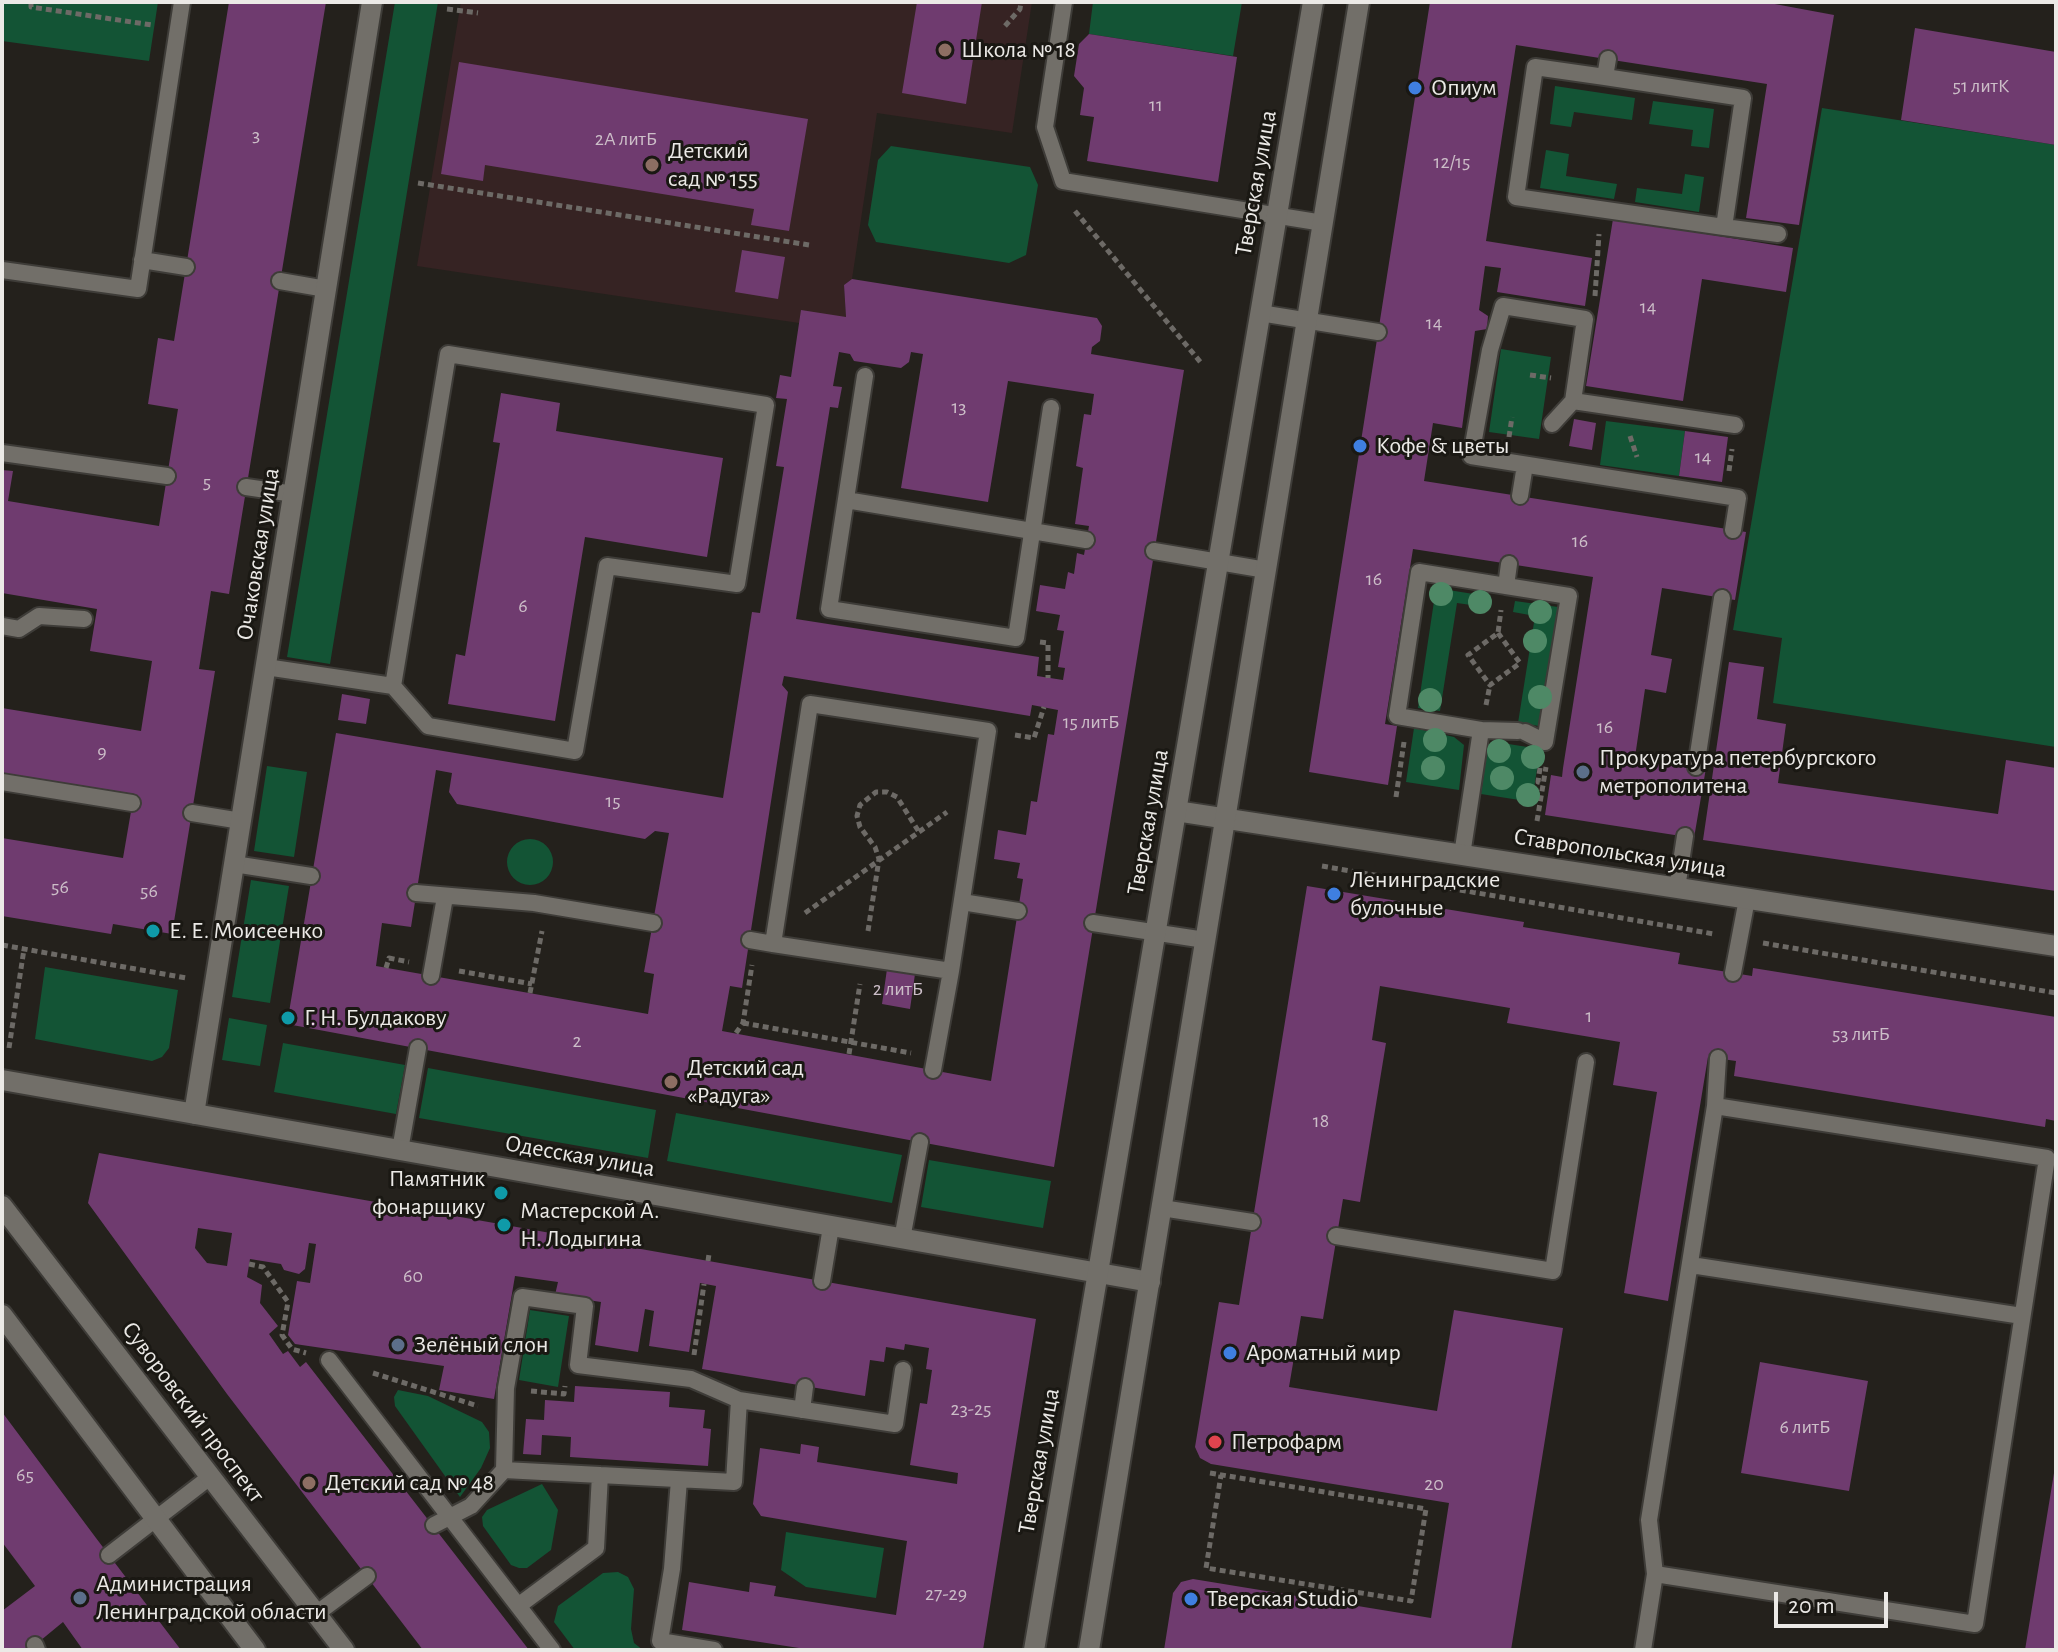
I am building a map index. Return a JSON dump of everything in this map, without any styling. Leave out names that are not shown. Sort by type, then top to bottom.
[{"type":"street","name":"Очаковская улица","points":[[194,1114],[372,2]]},
{"type":"street","name":"Тверская улица","points":[[1034,1650],[1313,2]]},
{"type":"street","points":[[1089,1650],[1359,2]]},
{"type":"street","name":"Ставропольская улица","points":[[1176,811],[2056,946]]},
{"type":"street","name":"Одесская улица","points":[[2,1080],[1150,1282]]},
{"type":"street","name":"Суворовский проспект","points":[[2,1206],[344,1650]]},
{"type":"street","points":[[2,1315],[255,1650]]},
{"type":"lane","points":[[2,270],[138,289],[182,2]]},
{"type":"lane","points":[[1064,2],[1045,127],[1063,181],[1323,223]]},
{"type":"lane","points":[[1605,77],[1608,59]]},
{"type":"lane","points":[[1724,227],[1743,98],[1535,67],[1516,197],[1724,227],[1778,234]]},
{"type":"lane","points":[[142,260],[186,267]]},
{"type":"lane","points":[[280,281],[326,289]]},
{"type":"lane","points":[[1552,424],[1573,401],[1585,319],[1503,306],[1490,350],[1471,456],[1738,498],[1733,530]]},
{"type":"lane","points":[[1260,313],[1378,332]]},
{"type":"lane","points":[[1473,347],[1490,350]]},
{"type":"lane","points":[[266,667],[393,686],[428,726],[575,751],[607,566],[737,584],[766,405],[448,354],[393,686]]},
{"type":"lane","points":[[865,376],[829,609],[1016,638],[1051,408]]},
{"type":"lane","points":[[1573,401],[1735,425]]},
{"type":"lane","points":[[2,453],[167,476]]},
{"type":"lane","points":[[1520,496],[1525,465]]},
{"type":"lane","points":[[246,487],[294,494]]},
{"type":"lane","points":[[846,500],[1086,540]]},
{"type":"lane","points":[[1154,551],[1266,570]]},
{"type":"lane","points":[[1506,586],[1509,564]]},
{"type":"lane","points":[[1419,572],[1506,586],[1569,596],[1545,742],[1522,731],[1481,730],[1397,716],[1419,572]]},
{"type":"lane","points":[[1696,767],[1722,598]]},
{"type":"lane","points":[[2,626],[19,629],[39,616],[84,619]]},
{"type":"lane","points":[[934,1064],[951,971],[988,731],[810,704],[760,942],[951,971]]},
{"type":"lane","points":[[1462,855],[1481,730]]},
{"type":"lane","points":[[2,782],[132,803]]},
{"type":"lane","points":[[192,813],[241,821]]},
{"type":"lane","points":[[1677,888],[1685,836]]},
{"type":"lane","points":[[234,864],[311,876]]},
{"type":"lane","points":[[416,893],[547,905],[653,923]]},
{"type":"lane","points":[[431,976],[445,897]]},
{"type":"lane","points":[[1733,973],[1747,899]]},
{"type":"lane","points":[[962,902],[1018,911]]},
{"type":"lane","points":[[1093,923],[1205,940]]},
{"type":"lane","points":[[400,1150],[418,1048]]},
{"type":"lane","points":[[1643,1650],[1655,1574],[1649,1520],[1715,1106],[1718,1058]]},
{"type":"lane","points":[[1336,1236],[1553,1271],[1586,1062]]},
{"type":"lane","points":[[1655,1574],[1975,1624],[2047,1158],[1715,1106]]},
{"type":"lane","points":[[902,1239],[920,1142]]},
{"type":"lane","points":[[1162,1208],[1252,1222]]},
{"type":"lane","points":[[822,1281],[831,1227]]},
{"type":"lane","points":[[1691,1265],[2022,1316]]},
{"type":"lane","points":[[434,1525],[471,1506],[504,1470],[506,1388],[522,1297],[585,1306],[578,1365],[691,1379],[739,1400],[895,1424],[903,1370]]},
{"type":"lane","points":[[329,1360],[552,1650]]},
{"type":"lane","points":[[802,1410],[805,1387]]},
{"type":"lane","points":[[504,1470],[734,1482],[739,1400]]},
{"type":"lane","points":[[518,1606],[596,1548],[600,1475]]},
{"type":"lane","points":[[109,1555],[210,1477]]},
{"type":"lane","points":[[679,1480],[672,1569],[660,1641],[714,1650]]},
{"type":"lane","points":[[316,1614],[367,1576]]},
{"type":"path","points":[[31,2],[31,7],[177,29]]},
{"type":"path","points":[[1005,26],[1020,9],[1021,2]]},
{"type":"path","points":[[447,9],[478,13]]},
{"type":"path","points":[[1063,181],[1071,206],[1202,364]]},
{"type":"path","points":[[418,183],[809,245]]},
{"type":"path","points":[[1598,281],[1601,209]]},
{"type":"path","points":[[1614,406],[1626,423],[1648,484]]},
{"type":"path","points":[[1725,496],[1735,425]]},
{"type":"path","points":[[1498,633],[1520,663],[1490,685],[1468,655],[1498,633]]},
{"type":"path","points":[[988,731],[1034,738],[1044,707]]},
{"type":"path","points":[[1396,797],[1407,718]]},
{"type":"path","points":[[1537,821],[1546,765]]},
{"type":"path","points":[[736,1033],[743,1023],[760,942],[979,789]]},
{"type":"path","points":[[879,859],[857,816],[867,797],[876,792],[897,797],[919,832]]},
{"type":"path","points":[[1320,866],[2056,993]]},
{"type":"path","points":[[530,993],[547,905]]},
{"type":"path","points":[[2,945],[187,979]]},
{"type":"path","points":[[9,1048],[24,949]]},
{"type":"path","points":[[743,1023],[934,1064]]},
{"type":"path","points":[[249,1264],[263,1267],[288,1302],[282,1335],[292,1349],[458,1403],[506,1412]]},
{"type":"path","points":[[691,1379],[704,1284]]},
{"type":"path","points":[[506,1388],[564,1394],[566,1380],[578,1365]]},
{"type":"path","points":[[1210,1473],[1426,1509],[1411,1601],[1206,1568],[1221,1475]]},
{"type":"shaded area","name":"Детский сад № 155","points":[[461,2],[1032,2],[1012,133],[877,113],[852,279],[844,285],[846,317],[799,323],[417,266]]},
{"type":"green space","points":[[2,2],[158,2],[149,61],[2,41]]},
{"type":"green space","points":[[395,2],[438,2],[330,664],[287,657]]},
{"type":"green space","points":[[1093,2],[1242,2],[1233,56],[1089,34]]},
{"type":"green space","points":[[1555,86],[1635,98],[1632,120],[1574,112],[1571,127],[1550,124]]},
{"type":"green space","points":[[1653,101],[1714,109],[1709,148],[1691,146],[1693,130],[1649,124]]},
{"type":"green space","points":[[1822,108],[2056,145],[2056,747],[1773,703],[1782,638],[1733,630]]},
{"type":"green space","points":[[891,146],[1030,167],[1038,185],[1026,255],[1009,263],[876,242],[868,225],[878,160]]},
{"type":"green space","points":[[1546,150],[1569,154],[1566,176],[1617,184],[1614,199],[1540,188]]},
{"type":"green space","points":[[1685,174],[1704,177],[1699,212],[1635,202],[1637,188],[1682,194]]},
{"type":"green space","points":[[1501,349],[1551,357],[1539,439],[1489,432]]},
{"type":"green space","points":[[1606,421],[1685,431],[1679,476],[1600,465]]},
{"type":"green space","points":[[1436,588],[1486,596],[1485,607],[1457,603],[1440,711],[1418,708]]},
{"type":"green space","points":[[1515,601],[1558,607],[1539,726],[1518,723],[1535,616],[1513,612]]},
{"type":"green space","points":[[1414,728],[1454,737],[1464,745],[1459,790],[1406,782]]},
{"type":"green space","points":[[1496,742],[1540,749],[1532,802],[1481,794],[1487,751]]},
{"type":"green space","points":[[267,766],[307,772],[294,857],[254,851]]},
{"type":"green space","points":[[530,839],[546,846],[553,862],[546,878],[530,885],[514,878],[507,862],[514,846]]},
{"type":"green space","points":[[251,880],[289,886],[270,1003],[232,997]]},
{"type":"green space","points":[[45,967],[178,990],[169,1048],[162,1057],[152,1061],[35,1039]]},
{"type":"green space","points":[[229,1018],[267,1025],[260,1066],[222,1060]]},
{"type":"green space","points":[[283,1043],[405,1065],[396,1114],[274,1092]]},
{"type":"green space","points":[[428,1068],[656,1110],[648,1158],[419,1118]]},
{"type":"green space","points":[[676,1113],[902,1155],[892,1203],[667,1161]]},
{"type":"green space","points":[[929,1160],[1051,1181],[1043,1228],[921,1207]]},
{"type":"green space","points":[[530,1310],[569,1316],[558,1387],[519,1380]]},
{"type":"green space","points":[[398,1390],[428,1396],[482,1422],[489,1432],[490,1448],[481,1468],[460,1497],[395,1406],[394,1397]]},
{"type":"green space","points":[[542,1484],[558,1510],[551,1550],[527,1568],[519,1568],[511,1565],[483,1526],[482,1517],[487,1510]]},
{"type":"green space","points":[[786,1532],[884,1548],[876,1598],[806,1587],[781,1570]]},
{"type":"green space","points":[[618,1572],[628,1577],[634,1589],[631,1629],[634,1643],[643,1650],[575,1650],[554,1622],[558,1606],[603,1573]]},
{"type":"building","points":[[229,2],[326,2],[229,594],[211,591],[199,669],[215,671],[172,934],[113,924],[111,934],[2,916],[2,838],[123,858],[134,794],[2,773],[2,708],[141,731],[152,661],[90,651],[97,609],[2,593],[2,470],[13,471],[8,501],[159,526],[178,409],[148,404],[158,338],[174,341]]},
{"type":"building","points":[[917,2],[982,2],[966,104],[902,93]]},
{"type":"building","points":[[1430,2],[1764,2],[1834,15],[1799,225],[1746,218],[1767,84],[1516,45],[1486,241],[1592,258],[1585,306],[1497,292],[1501,268],[1485,266],[1479,310],[1488,316],[1487,329],[1475,331],[1462,428],[1433,423],[1424,481],[1746,532],[1735,600],[1662,588],[1651,655],[1672,659],[1666,693],[1645,689],[1635,757],[1706,768],[1694,838],[1545,815],[1551,775],[1562,777],[1593,577],[1413,549],[1385,724],[1397,726],[1388,785],[1309,772]]},
{"type":"building","points":[[1915,28],[2056,52],[2056,145],[1901,120]]},
{"type":"building","points":[[1089,34],[1237,57],[1218,182],[1087,161],[1094,117],[1080,115],[1084,88],[1074,76],[1079,44]]},
{"type":"building","points":[[459,62],[808,119],[789,231],[751,225],[754,209],[485,165],[483,181],[441,174]]},
{"type":"building","points":[[1613,219],[1793,248],[1786,292],[1702,279],[1683,401],[1586,386]]},
{"type":"building","points":[[742,250],[785,257],[778,299],[735,292]]},
{"type":"building","points":[[852,279],[1097,318],[1102,326],[1100,341],[1092,347],[1091,354],[1184,370],[1054,1167],[287,1024],[336,733],[723,798],[752,612],[760,613],[784,467],[776,466],[787,399],[776,398],[780,375],[791,377],[801,310],[846,317],[844,285]],"holes":[[[839,352],[850,354],[854,361],[901,368],[909,362],[911,352],[923,354],[901,488],[988,502],[1008,381],[1094,394],[1091,415],[1084,414],[1076,466],[1083,468],[1075,524],[1089,526],[1084,555],[1077,553],[1074,574],[1068,572],[1065,589],[1040,585],[1036,611],[1060,615],[1057,630],[1064,631],[1058,667],[1065,668],[1063,680],[1037,676],[1039,657],[796,619],[830,407],[838,408],[842,387],[833,386]],[[784,676],[1030,716],[1032,705],[1058,710],[1054,735],[1048,734],[1037,802],[1031,801],[1026,835],[998,830],[994,859],[1020,863],[1017,878],[1023,879],[991,1081],[722,1031],[730,986],[742,988],[788,692],[782,685]],[[436,770],[452,773],[449,792],[457,804],[645,839],[655,831],[669,833],[644,972],[654,974],[648,1014],[376,966],[382,923],[411,927]]]},
{"type":"building","points":[[501,393],[560,403],[556,431],[723,458],[707,557],[585,537],[555,721],[448,704],[456,654],[465,656],[500,443],[493,442]]},
{"type":"building","points":[[1574,419],[1596,423],[1592,450],[1569,446]]},
{"type":"building","points":[[1685,431],[1728,437],[1722,482],[1679,476]]},
{"type":"building","points":[[1729,662],[1764,667],[1757,719],[1786,724],[1778,783],[1998,814],[2006,760],[2056,768],[2056,891],[1703,840]]},
{"type":"building","points":[[342,694],[370,699],[366,724],[338,720]]},
{"type":"building","points":[[1307,886],[1524,922],[1523,927],[1680,953],[1678,964],[1752,976],[1753,968],[2056,1017],[2056,1121],[2046,1119],[2045,1127],[1734,1076],[1736,1061],[1708,1057],[1668,1301],[1624,1293],[1657,1092],[1613,1085],[1620,1042],[1507,1023],[1510,1008],[1380,986],[1372,1040],[1386,1043],[1360,1202],[1343,1199],[1323,1319],[1301,1316],[1289,1387],[1437,1411],[1454,1310],[1563,1328],[1511,1650],[1164,1650],[1173,1593],[1181,1582],[1193,1579],[1431,1618],[1449,1503],[1211,1464],[1200,1458],[1195,1447],[1219,1302],[1239,1305]]},
{"type":"building","points":[[887,969],[915,974],[910,1009],[882,1004]]},
{"type":"building","points":[[99,1153],[1036,1319],[983,1650],[812,1650],[682,1630],[689,1582],[749,1592],[750,1582],[776,1586],[774,1596],[896,1615],[907,1541],[761,1516],[753,1504],[760,1448],[800,1454],[801,1444],[819,1447],[817,1462],[957,1484],[958,1473],[910,1465],[920,1403],[927,1404],[932,1370],[926,1369],[929,1348],[905,1344],[904,1350],[886,1347],[884,1362],[870,1360],[865,1396],[702,1369],[716,1286],[700,1283],[689,1352],[649,1346],[654,1311],[645,1309],[638,1352],[595,1345],[601,1302],[555,1295],[558,1282],[515,1276],[494,1399],[439,1390],[444,1366],[295,1344],[288,1335],[297,1281],[310,1283],[316,1244],[309,1243],[305,1269],[299,1274],[284,1270],[281,1264],[250,1259],[247,1277],[262,1285],[260,1303],[278,1326],[269,1334],[283,1354],[288,1351],[300,1367],[306,1362],[529,1650],[423,1650],[227,1394],[88,1203]],"holes":[[[198,1228],[232,1233],[227,1266],[207,1263],[195,1248]]]},
{"type":"building","points":[[1760,1362],[1868,1381],[1849,1491],[1741,1473]]},
{"type":"building","points":[[575,1386],[670,1392],[669,1407],[705,1410],[703,1428],[711,1429],[708,1466],[570,1457],[571,1437],[542,1435],[541,1455],[523,1454],[526,1419],[544,1420],[545,1400],[574,1402]]},
{"type":"building","points":[[2,1412],[181,1650],[83,1650],[63,1622],[29,1650],[2,1650],[2,1611],[35,1586],[2,1542]]},
{"type":"building","points":[[2054,1473],[2056,1650],[2025,1650]]},
{"type":"place","name":"Школа № 18","points":[[945,50]]},
{"type":"place","name":"Опиум","points":[[1415,88]]},
{"type":"place","name":"Детский сад № 155","points":[[652,165]]},
{"type":"place","name":"Кофе & цветы","points":[[1360,446]]},
{"type":"place","name":"Прокуратура петербургского метрополитена","points":[[1583,772]]},
{"type":"place","name":"Ленинградские булочные","points":[[1334,894]]},
{"type":"place","name":"Е. Е. Моисеенко","points":[[153,931]]},
{"type":"place","name":"Г. Н. Булдакову","points":[[288,1018]]},
{"type":"place","name":"Детский сад «Радуга»","points":[[671,1082]]},
{"type":"place","name":"Памятник фонарщику","points":[[501,1193]]},
{"type":"place","name":"Мастерской А. Н. Лодыгина","points":[[504,1225]]},
{"type":"place","name":"Зелёный слон","points":[[398,1345]]},
{"type":"place","name":"Ароматный мир","points":[[1230,1353]]},
{"type":"place","name":"Петрофарм","points":[[1215,1442]]},
{"type":"place","name":"Детский сад № 48","points":[[309,1483]]},
{"type":"place","name":"Администрация Ленинградской области","points":[[80,1598]]},
{"type":"place","name":"Тверская Studio","points":[[1191,1599]]}]
